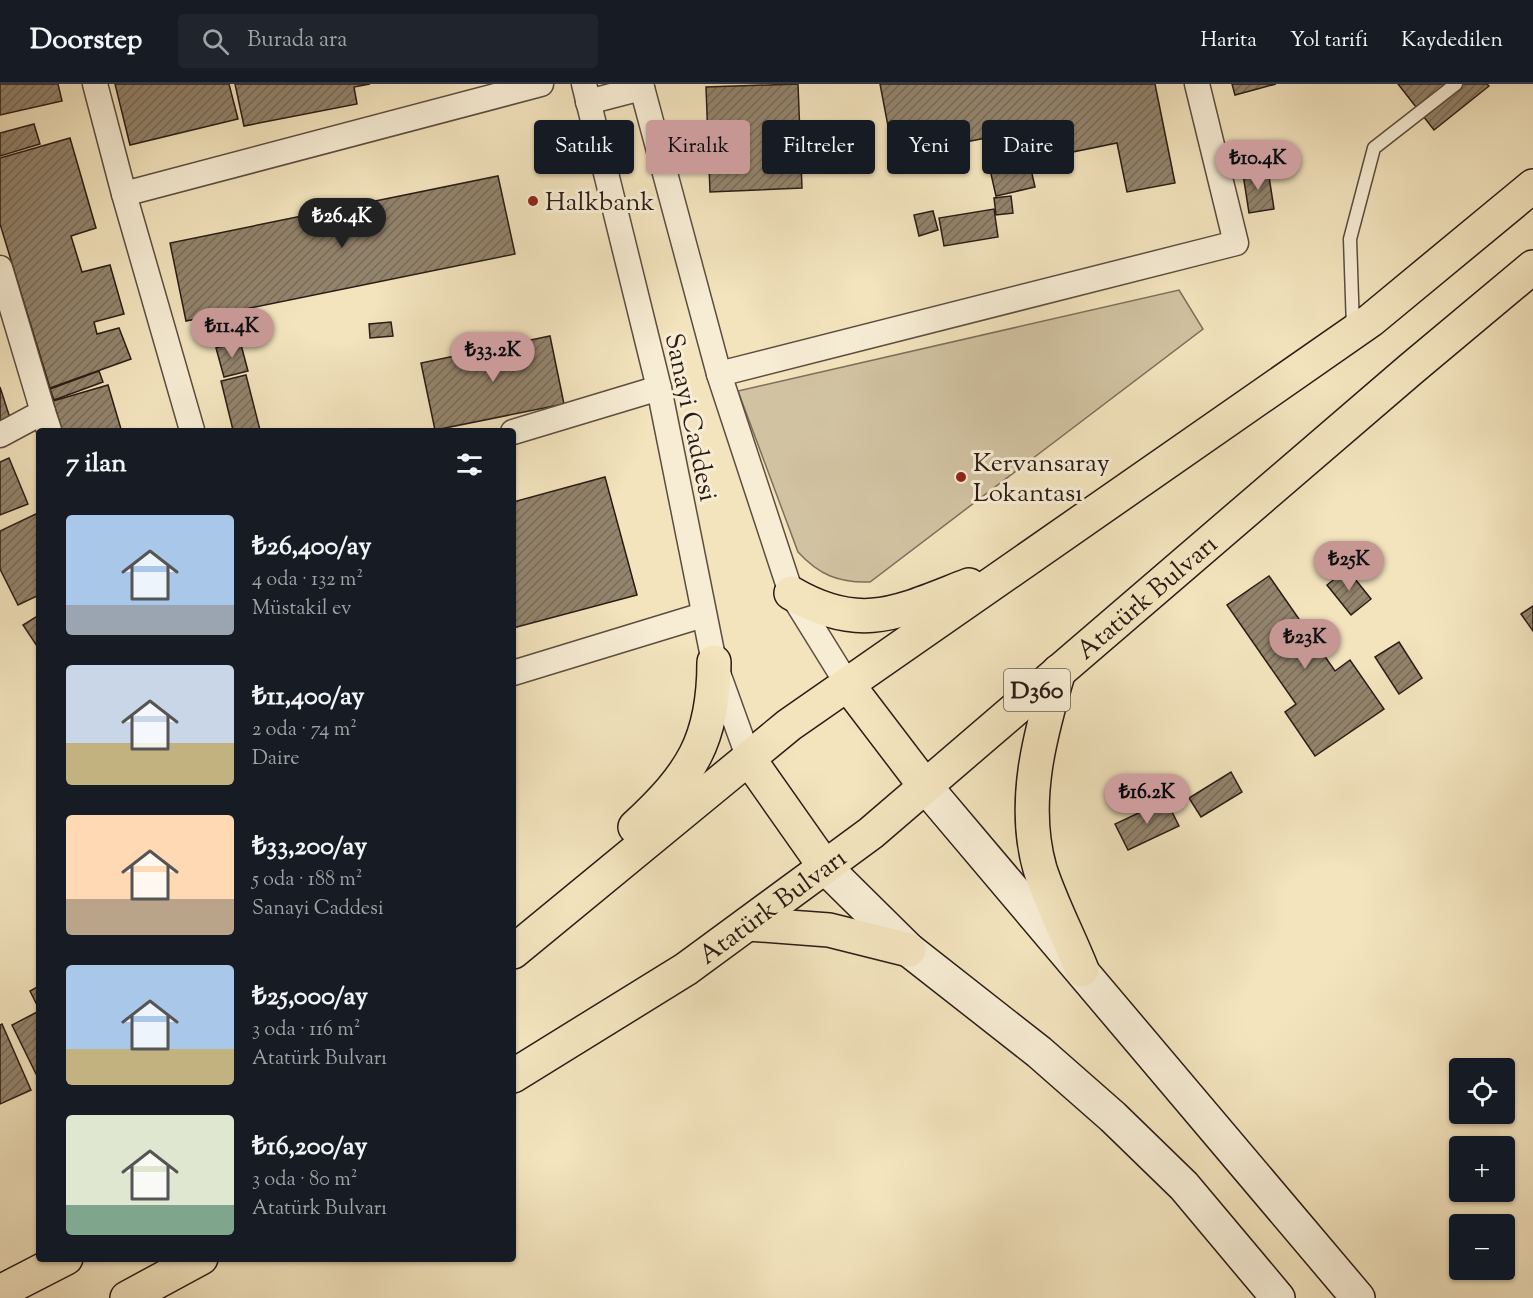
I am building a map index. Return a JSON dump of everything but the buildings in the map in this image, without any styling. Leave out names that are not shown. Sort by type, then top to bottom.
[{"type":"highway","points":[[516,950],[789,725],[1353,333],[1533,186]]},
{"type":"highway","name":"Atatürk Bulvarı","points":[[516,1074],[686,969],[871,833],[1533,267]]},
{"type":"highway","points":[[791,593],[814,606],[839,614],[865,617],[891,614],[1020,565]]},
{"type":"highway","points":[[516,937],[666,798],[685,775],[699,750],[709,721],[714,692],[714,662]]},
{"type":"highway","points":[[1059,671],[1038,748],[1034,796],[1035,830],[1041,870],[1082,970]]},
{"type":"highway","points":[[848,685],[925,786]]},
{"type":"highway","points":[[749,759],[825,867]]},
{"type":"highway","points":[[748,924],[829,930],[909,950]]},
{"type":"highway","points":[[0,1292],[58,1262]]},
{"type":"highway","points":[[127,1298],[194,1262]]},
{"type":"main road","points":[[925,786],[1358,1298]]},
{"type":"main road","points":[[825,867],[909,950],[1039,1052],[1113,1117],[1184,1186],[1278,1298]]},
{"type":"street","points":[[95,84],[191,428]]},
{"type":"street","points":[[124,194],[541,84]]},
{"type":"street","points":[[719,374],[1236,243],[1197,84]]},
{"type":"street","points":[[586,93],[642,86],[719,374],[791,593],[848,685]]},
{"type":"street","name":"Sanayi Caddesi","points":[[586,93],[659,388],[714,662],[749,759]]},
{"type":"street","points":[[0,267],[46,421],[0,435]]},
{"type":"street","points":[[516,431],[659,388]]},
{"type":"street","points":[[516,672],[703,615]]},
{"type":"lane","points":[[1353,333],[1350,238],[1374,148],[1456,84]]},
{"type":"shaded area","points":[[1179,290],[1203,329],[870,582],[849,581],[830,576],[814,567],[798,552],[738,391]]},
{"type":"place","name":"Halkbank","points":[[533,201]]},
{"type":"place","name":"Kervansaray Lokantası","points":[[961,477]]}]
